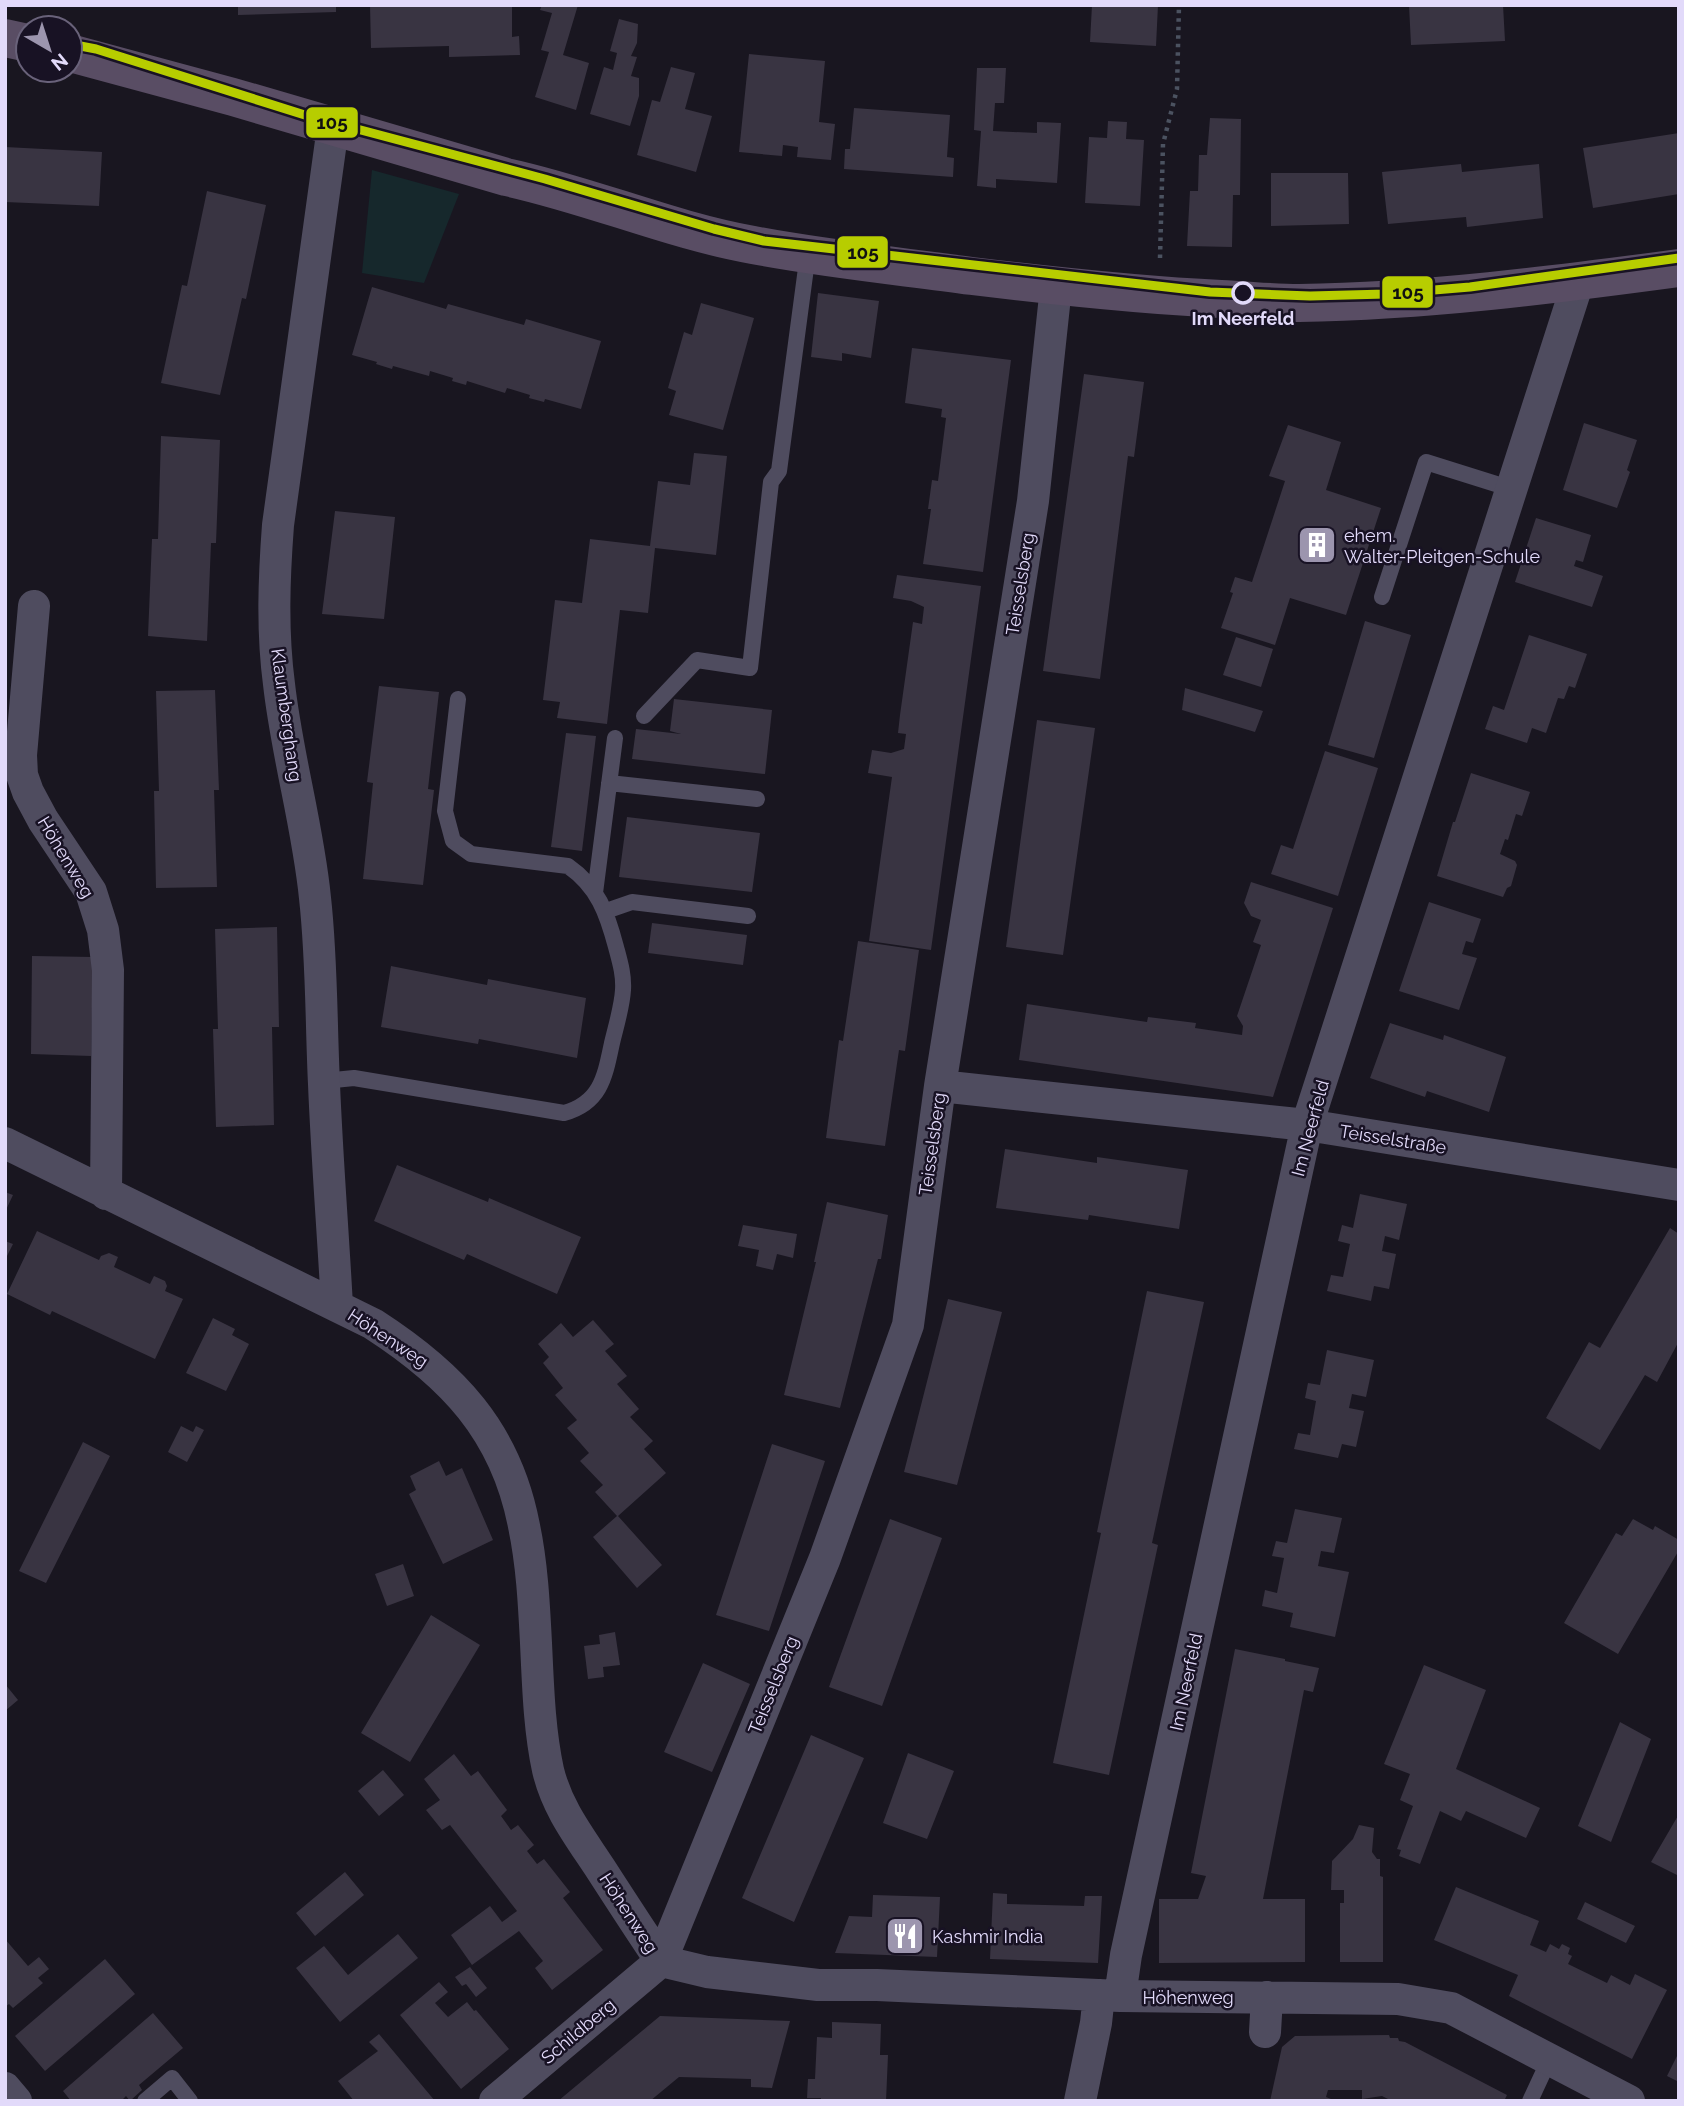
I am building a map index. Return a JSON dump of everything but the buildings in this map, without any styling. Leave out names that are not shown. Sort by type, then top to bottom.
[{"type":"main road","points":[[84,56],[506,177],[542,184],[668,224],[751,245],[1056,287],[1295,303],[1479,293],[1679,268]]},
{"type":"street","name":"Klaumberghang","points":[[333,127],[278,525],[275,627],[279,683],[289,750],[305,827],[316,901],[337,1306]]},
{"type":"street","name":"Im Neerfeld","points":[[1080,2101],[1096,2023],[1126,1955],[1307,1125],[1578,282]]},
{"type":"street","name":"Teisselsberg","points":[[661,1961],[825,1558],[908,1325],[940,1086],[1033,500],[1056,287]]},
{"type":"street","name":"Höhenweg","points":[[34,606],[21,755],[22,775],[43,820],[91,892],[103,930],[108,970],[106,1194]]},
{"type":"street","name":"Teisselstraße","points":[[940,1086],[1307,1125],[1679,1185]]},
{"type":"street","name":"Höhenweg","points":[[5,1143],[373,1324],[406,1345],[430,1365],[478,1416],[496,1443],[510,1475],[524,1525],[533,1586],[539,1693],[548,1770],[560,1807],[661,1961],[707,1972],[818,1985],[877,1985],[1110,1996],[1398,1999],[1451,2008],[1629,2101]]},
{"type":"street","name":"Schildberg","points":[[495,2101],[661,1961]]},
{"type":"street","points":[[1265,2032],[1267,1997]]},
{"type":"street","points":[[5,2088],[16,2101]]},
{"type":"lane","points":[[644,716],[697,660],[750,668],[771,482],[779,471],[807,253]]},
{"type":"lane","points":[[1382,597],[1426,462],[1512,489]]},
{"type":"lane","points":[[324,1081],[354,1078],[556,1113],[580,1107],[603,1083],[623,994],[622,967],[606,911],[581,875],[568,866],[471,854],[453,841],[445,811],[458,699]]},
{"type":"lane","points":[[595,893],[615,738]]},
{"type":"lane","points":[[609,783],[757,799]]},
{"type":"lane","points":[[606,911],[632,902],[748,916]]},
{"type":"lane","points":[[1530,2101],[1549,2060]]},
{"type":"lane","points":[[145,2101],[172,2078],[190,2101]]},
{"type":"path","points":[[1159,296],[1163,144],[1177,89],[1180,5]]},
{"type":"shaded area","points":[[372,170],[459,194],[424,283],[362,273]]},
{"type":"transit line","name":"105","points":[[84,47],[308,116],[764,241],[1210,292],[1310,296],[1386,294],[1470,287],[1679,258]]},
{"type":"place","name":"Im Neerfeld","points":[[1243,293]]},
{"type":"place","name":"ehem. Walter-Pleitgen-Schule","points":[[1317,545]]},
{"type":"place","name":"Kashmir India","points":[[905,1936]]}]
